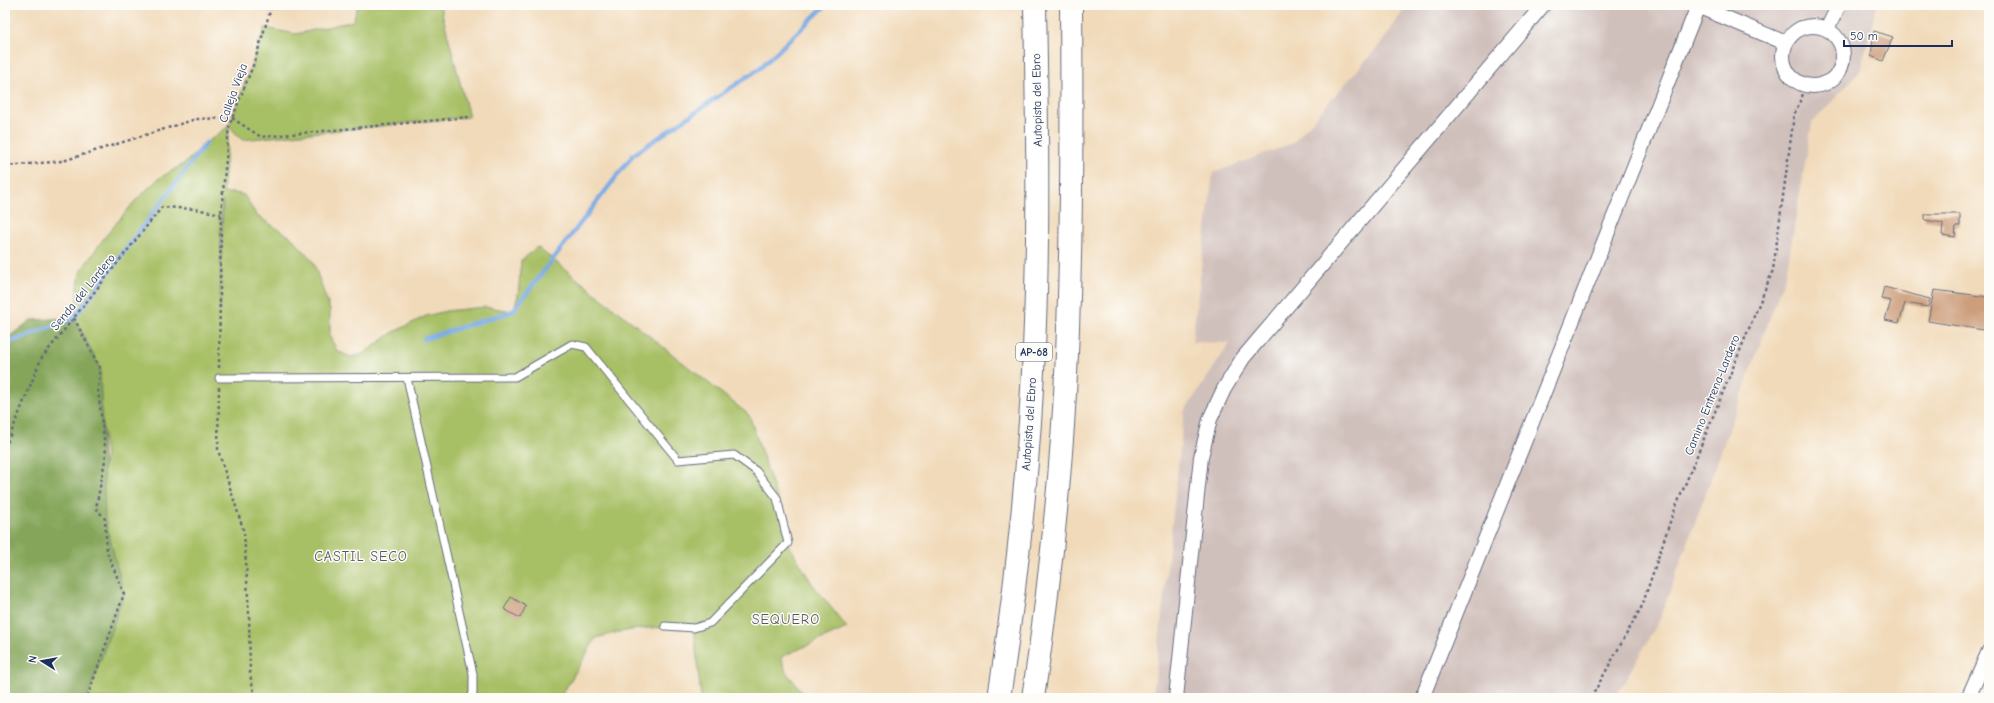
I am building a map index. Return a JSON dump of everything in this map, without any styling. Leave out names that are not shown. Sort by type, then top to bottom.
[{"type":"highway","name":"Autopista del Ebro","points":[[999,698],[1016,573],[1034,360],[1038,217],[1035,5]]},
{"type":"highway","name":"AP-68","points":[[1033,698],[1052,546],[1067,356],[1071,238],[1071,5]]},
{"type":"street","points":[[1176,698],[1201,457],[1210,419],[1224,389],[1243,358],[1542,5]]},
{"type":"street","points":[[1827,29],[1839,5]]},
{"type":"street","points":[[1422,698],[1696,6],[1786,43]]},
{"type":"street","points":[[1808,26],[1818,26],[1827,29],[1836,36],[1841,45],[1843,56],[1842,66],[1836,75],[1828,82],[1818,86],[1807,85],[1797,81],[1789,74],[1784,64],[1786,43],[1792,35],[1800,29],[1808,26]]},
{"type":"street","points":[[1968,698],[1989,651]]},
{"type":"lane","points":[[219,378],[515,377],[572,344],[586,347],[678,460],[734,455],[756,471],[777,498],[788,543],[710,623],[694,628],[665,626]]},
{"type":"lane","points":[[407,378],[472,674],[473,693],[471,698]]},
{"type":"path","name":"Calleja Vieja","points":[[255,698],[250,674],[249,614],[244,532],[218,450],[221,214],[229,126],[254,63],[272,5]]},
{"type":"path","name":"Camino Entrena-Lardero","points":[[1590,698],[1642,606],[1671,519],[1773,270],[1794,115],[1807,85]]},
{"type":"path","points":[[5,166],[62,161],[196,119],[232,118],[261,137],[469,117]]},
{"type":"path","name":"Senda del Lardero","points":[[5,448],[41,359],[162,207],[195,209],[221,214]]},
{"type":"path","points":[[74,318],[100,368],[98,390],[106,455],[96,508],[105,519],[107,552],[124,594],[87,698]]},
{"type":"shaded area","points":[[1407,5],[1877,5],[1860,71],[1812,123],[1786,274],[1659,621],[1615,698],[1153,698],[1184,412],[1230,343],[1192,342],[1213,173],[1293,143],[1383,41]]},
{"type":"green space","points":[[358,5],[440,5],[469,117],[242,140],[229,126],[265,28],[296,34],[353,21]]},
{"type":"green space","points":[[229,126],[223,193],[244,195],[257,216],[291,237],[313,261],[330,310],[330,337],[337,351],[351,357],[363,354],[392,333],[426,316],[446,311],[485,307],[513,311],[518,296],[521,261],[537,247],[749,415],[777,498],[788,543],[811,582],[847,628],[781,657],[786,672],[807,698],[701,698],[694,628],[669,627],[645,628],[596,638],[560,698],[87,698],[96,508],[106,455],[98,390],[100,368],[74,318],[80,272],[104,238],[135,201],[158,179],[185,163],[206,143]],"holes":[[[223,201],[220,312],[221,214]]]},
{"type":"green space","points":[[74,318],[100,368],[105,519],[124,594],[87,698],[5,698],[5,340],[31,320]]},
{"type":"building","points":[[1874,31],[1893,37],[1883,61],[1871,56]]},
{"type":"building","points":[[1925,214],[1960,214],[1960,226],[1956,226],[1955,237],[1942,235],[1943,223],[1925,220]]},
{"type":"building","points":[[1884,287],[1930,299],[1928,307],[1905,303],[1899,323],[1885,320],[1891,301],[1881,299]]},
{"type":"building","points":[[1934,290],[1989,297],[1989,331],[1928,321]]},
{"type":"building","points":[[511,597],[526,606],[520,618],[504,609]]},
{"type":"waterway","points":[[424,339],[513,311],[633,155],[760,68],[826,5]]},
{"type":"waterway","points":[[5,344],[74,318],[206,143]]},
{"type":"district","name":"CASTIL SECO","points":[[361,556]]},
{"type":"district","name":"SEQUERO","points":[[786,619]]}]
